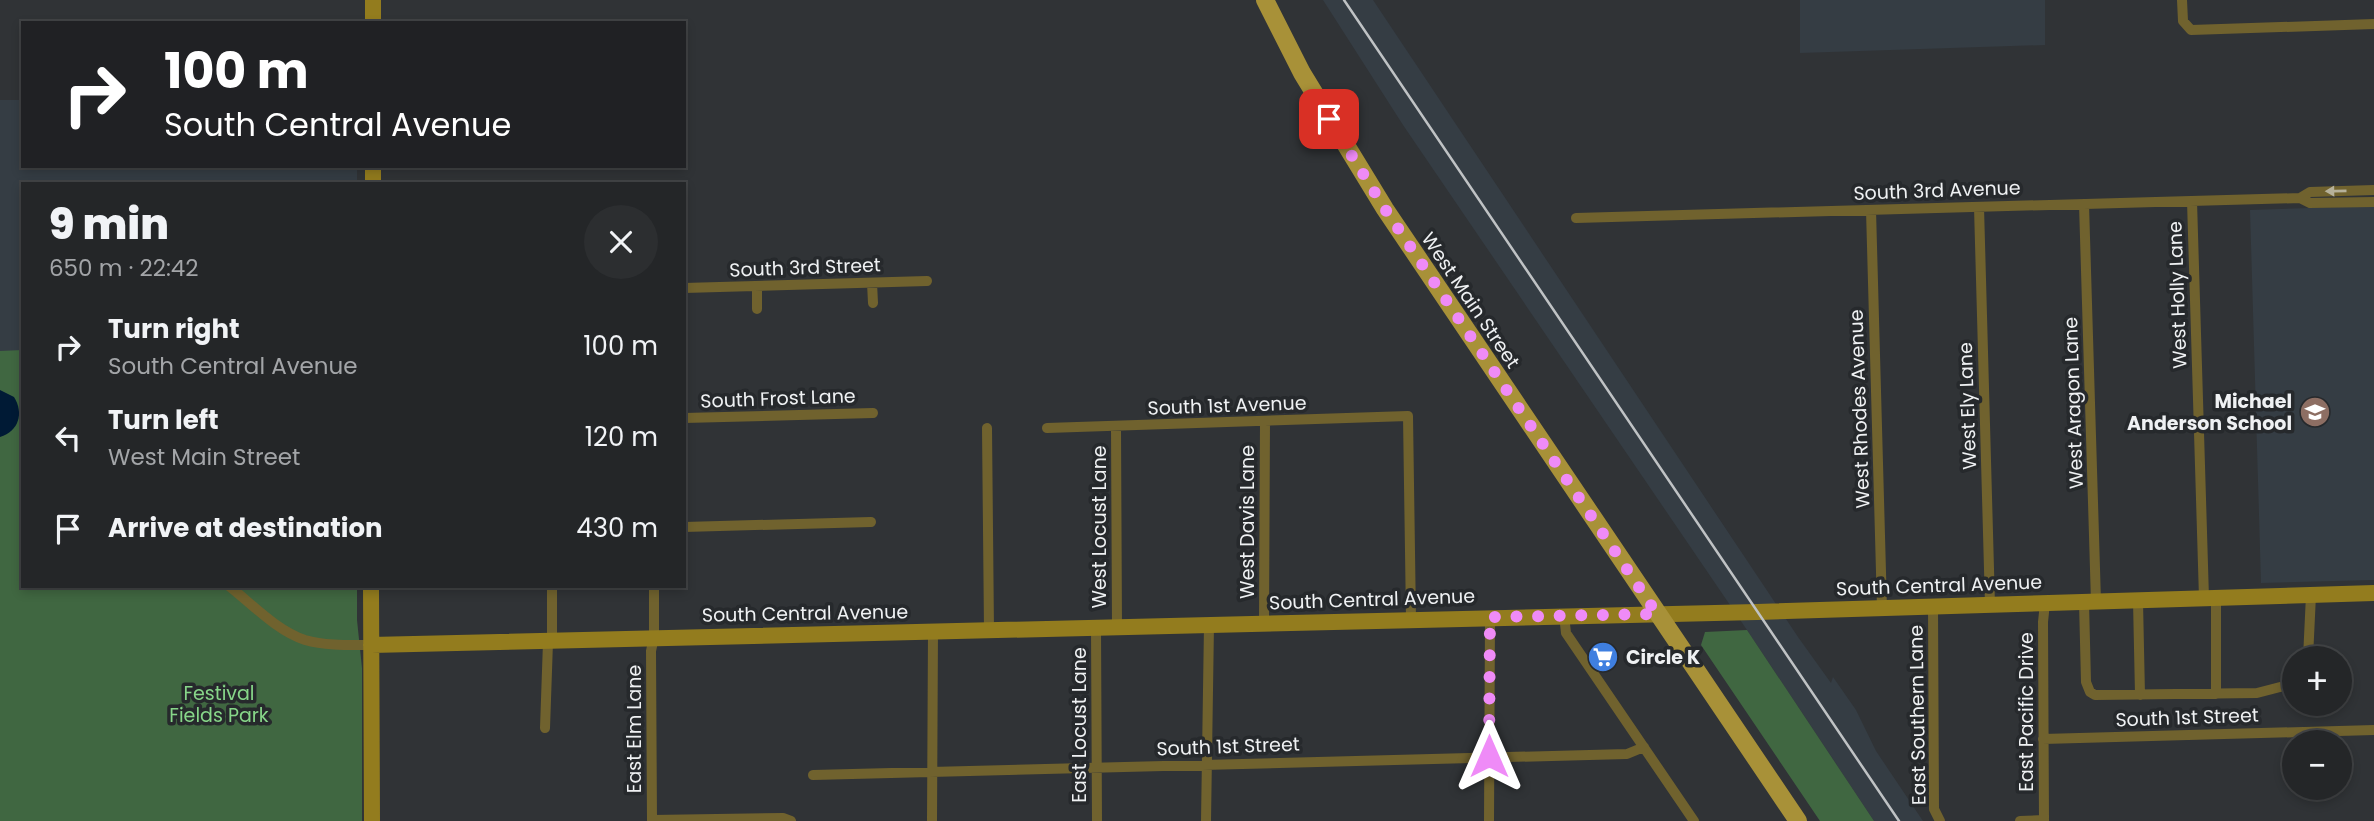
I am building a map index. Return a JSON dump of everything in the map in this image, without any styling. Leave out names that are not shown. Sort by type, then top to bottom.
[{"type":"main road","name":"West Main Street","points":[[1265,0],[1302,73],[1385,209],[1798,821]]},
{"type":"street","points":[[373,0],[373,21]]},
{"type":"street","points":[[2182,0],[2182,21],[2191,30],[2374,24]]},
{"type":"street","name":"South 3rd Avenue","points":[[2300,198],[2310,192],[2374,190]]},
{"type":"street","name":"South 3rd Avenue","points":[[1576,218],[2300,198],[2310,203],[2374,202]]},
{"type":"street","name":"West Holly Lane","points":[[2192,201],[2216,694]]},
{"type":"street","name":"West Aragon Lane","points":[[2084,204],[2090,602],[2087,687],[2090,692],[2100,697],[2140,695]]},
{"type":"street","name":"West Ely Lane","points":[[1979,207],[1990,605]]},
{"type":"street","name":"West Rhodes Avenue","points":[[1871,210],[1882,608]]},
{"type":"street","name":"South 3rd Street","points":[[686,288],[927,281]]},
{"type":"street","points":[[872,283],[873,303]]},
{"type":"street","points":[[757,286],[757,309]]},
{"type":"street","name":"South Frost Lane","points":[[686,418],[873,413]]},
{"type":"street","name":"South 1st Avenue","points":[[1047,428],[1408,416],[1411,619]]},
{"type":"street","name":"West Davis Lane","points":[[1264,624],[1265,421]]},
{"type":"street","name":"West Locust Lane","points":[[1116,427],[1117,628]]},
{"type":"street","points":[[987,428],[989,630]]},
{"type":"street","points":[[686,527],[871,522]]},
{"type":"street","points":[[232,588],[280,626],[303,639],[371,645]]},
{"type":"street","points":[[371,588],[372,821]]},
{"type":"street","points":[[545,728],[552,588]]},
{"type":"street","name":"East Elm Lane","points":[[652,820],[653,588]]},
{"type":"street","name":"South Central Avenue","points":[[371,645],[1657,614],[2374,593]]},
{"type":"street","points":[[2309,646],[2311,595]]},
{"type":"street","points":[[2138,601],[2140,695],[2264,692],[2282,687]]},
{"type":"street","name":"East Pacific Drive","points":[[2044,821],[2045,603]]},
{"type":"street","name":"East Southern Lane","points":[[1933,606],[1934,809],[1940,821]]},
{"type":"street","points":[[1564,615],[1566,633],[1694,821]]},
{"type":"street","points":[[1489,821],[1490,617]]},
{"type":"street","points":[[1206,821],[1209,625]]},
{"type":"street","name":"East Locust Lane","points":[[1096,628],[1097,821]]},
{"type":"street","points":[[932,821],[933,631]]},
{"type":"street","name":"South 1st Street","points":[[2043,739],[2374,730]]},
{"type":"street","name":"South 1st Street","points":[[813,775],[1627,754],[1644,747]]},
{"type":"street","points":[[652,820],[783,818],[791,821]]},
{"type":"street","points":[[2020,821],[2044,821]]},
{"type":"shaded area","points":[[1323,0],[1373,0],[1798,637],[1831,683],[1833,677],[1856,710],[1876,751],[1923,821],[1874,821],[1403,125]]},
{"type":"shaded area","points":[[1800,0],[2045,0],[2045,45],[1800,53]]},
{"type":"shaded area","points":[[0,100],[21,100],[21,168],[357,168],[357,182],[21,182],[21,352],[0,352]]},
{"type":"shaded area","name":"Michael Anderson School","points":[[2374,206],[2374,580],[2261,583],[2250,210]]},
{"type":"green space","name":"Festival Fields Park","points":[[21,350],[21,588],[357,588],[362,668],[362,821],[0,821],[0,351]]},
{"type":"green space","points":[[1747,630],[1874,821],[1820,821],[1701,645],[1705,632]]},
{"type":"water","points":[[0,390],[14,397],[19,415],[12,430],[0,437]]},
{"type":"railway","points":[[1344,0],[1899,821]]},
{"type":"place","name":"Michael Anderson School","points":[[2315,412]]},
{"type":"place","name":"Circle K","points":[[1603,657]]},
{"type":"route","points":[[1329,119],[1385,209],[1657,614],[1490,617],[1489,756]]}]
